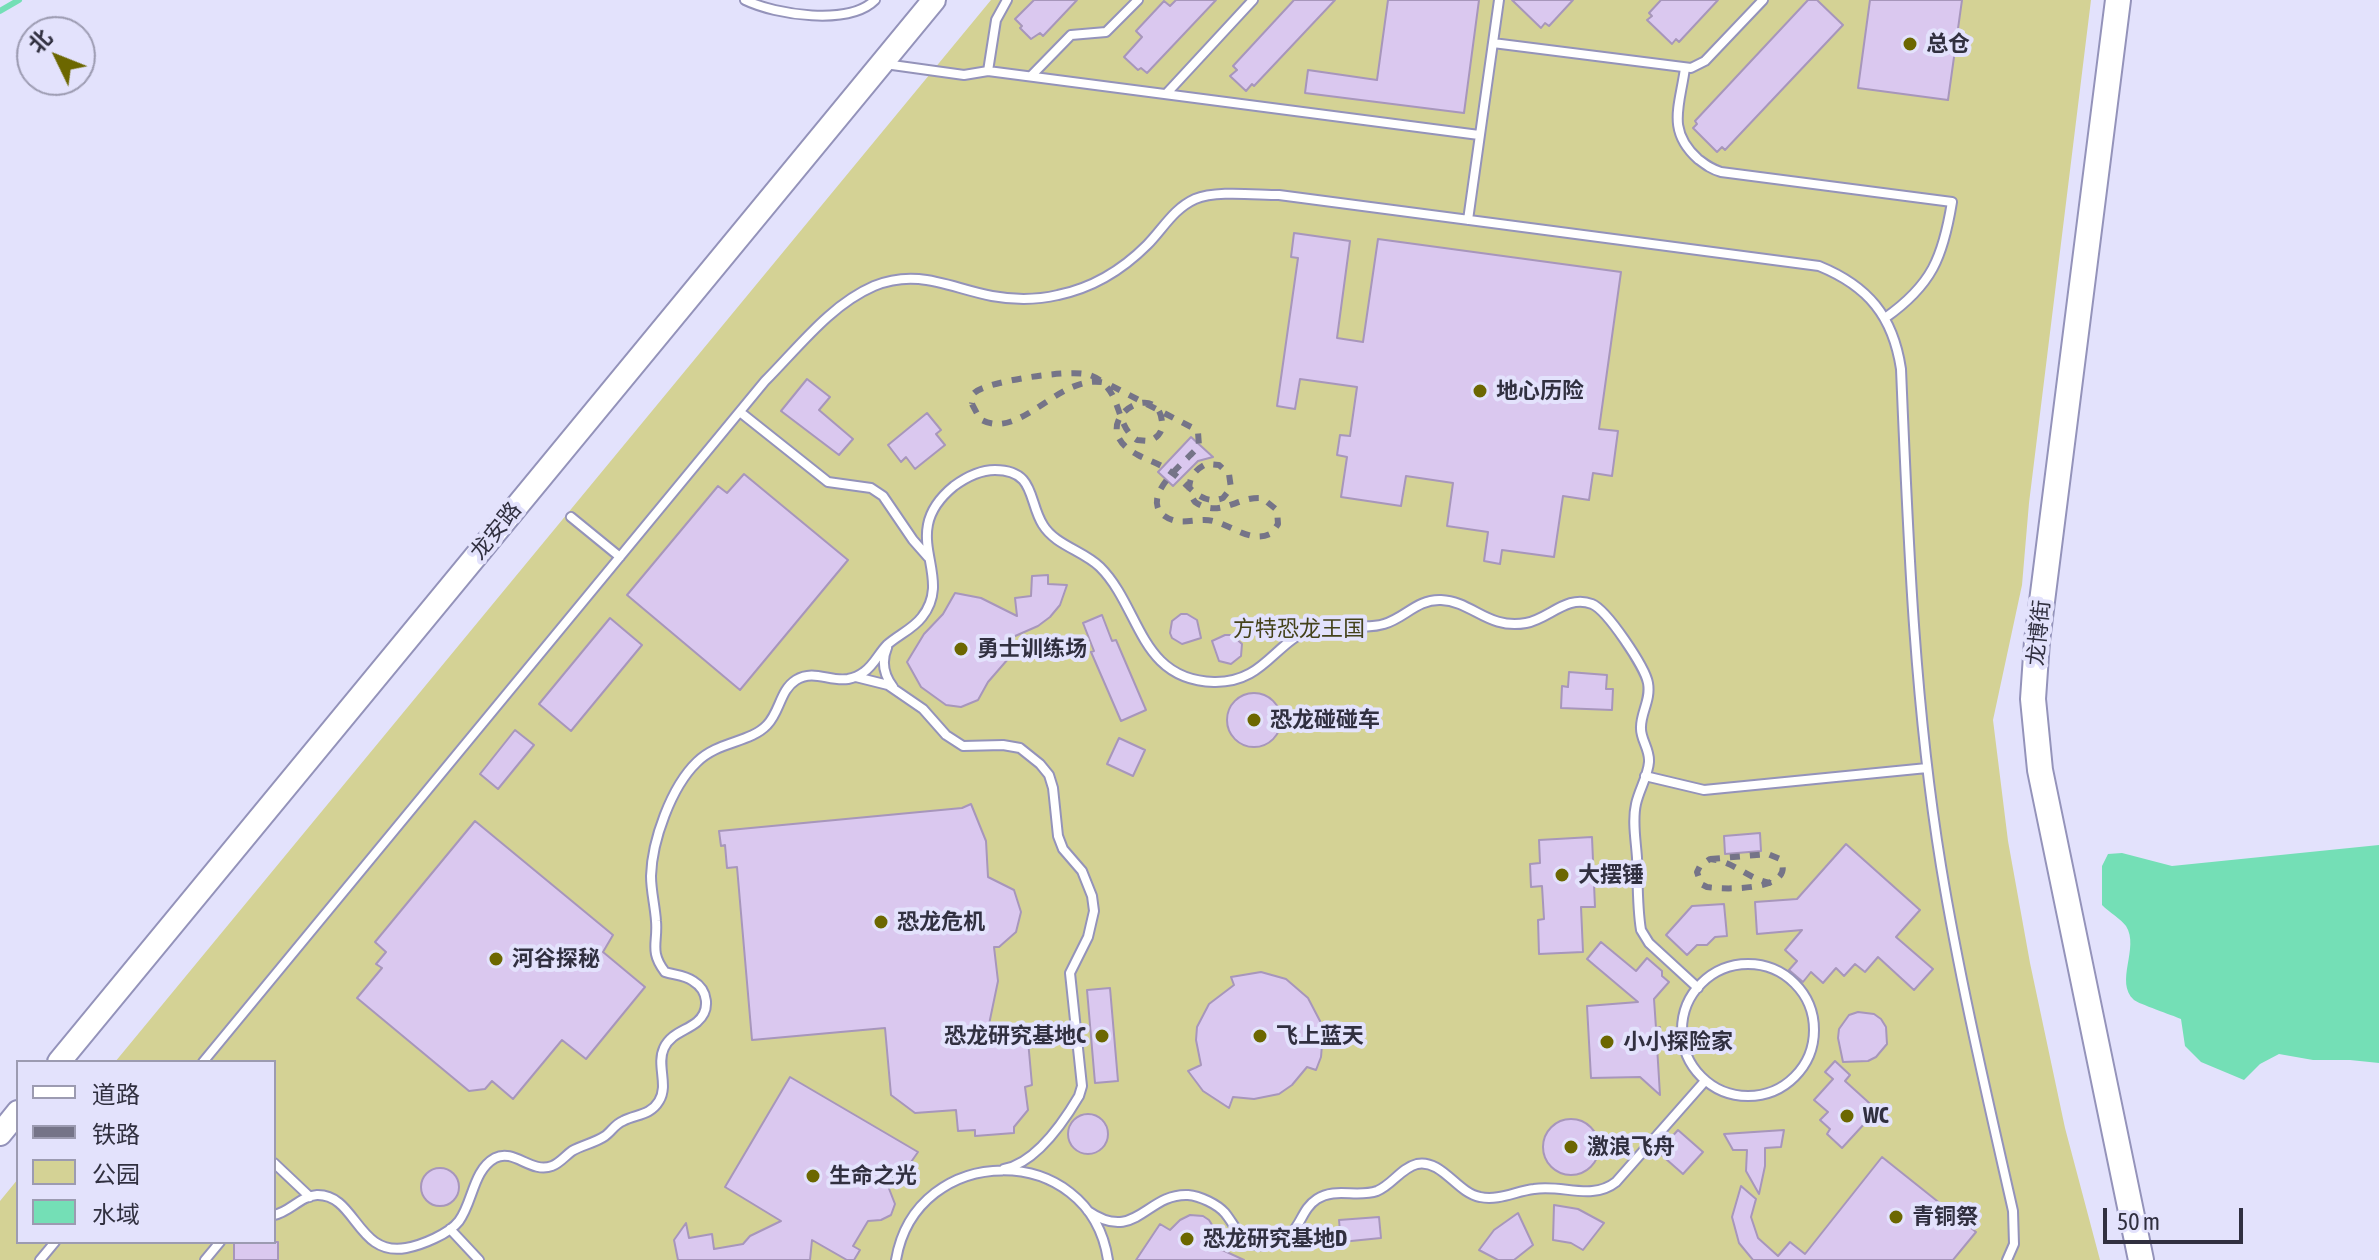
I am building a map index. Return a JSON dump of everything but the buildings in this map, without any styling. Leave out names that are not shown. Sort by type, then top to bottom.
[{"type":"main road","name":"龙安路","points":[[61,1060],[934,0]]},
{"type":"main road","name":"龙博街","points":[[2118,0],[2037,641],[2033,699],[2040,770],[2141,1260]]},
{"type":"main road","points":[[0,1134],[16,1114]]},
{"type":"lane","points":[[745,0],[756,6],[799,15],[841,15],[875,0]]},
{"type":"lane","points":[[988,71],[996,20],[1007,0]]},
{"type":"lane","points":[[1031,76],[1065,39],[1079,32],[1106,32],[1138,0]]},
{"type":"lane","points":[[1166,94],[1253,0]]},
{"type":"lane","points":[[1468,220],[1499,0]]},
{"type":"lane","points":[[1493,43],[1685,68],[1698,67],[1763,0]]},
{"type":"lane","points":[[881,64],[964,75],[988,71],[1031,76],[1479,135]]},
{"type":"lane","points":[[1685,68],[1678,132],[1688,149],[1708,167],[1721,172],[1952,202],[1945,241],[1927,281],[1916,294],[1885,318]]},
{"type":"lane","points":[[205,1060],[765,381],[830,314],[862,291],[878,284],[912,278],[946,282],[1005,298],[1059,295],[1097,281],[1133,259],[1172,215],[1198,198],[1279,195],[1819,266],[1856,284],[1885,318],[1897,346],[1901,369],[1910,572],[1927,768],[1962,979],[2013,1211],[2014,1244],[2007,1260]]},
{"type":"lane","points":[[740,412],[828,482],[871,488],[883,496],[928,557]]},
{"type":"lane","points":[[855,677],[872,665],[889,643],[922,618],[929,606],[933,582],[925,540],[927,526],[939,499],[961,481],[987,470],[1018,476],[1032,491],[1041,524],[1050,534],[1089,557],[1112,580],[1141,637],[1159,658],[1177,672],[1211,682],[1250,674],[1270,662],[1293,639],[1316,627],[1346,623],[1371,627],[1382,625],[1424,602],[1450,601],[1493,622],[1515,624],[1526,623],[1572,603],[1592,604],[1606,615],[1645,670],[1649,694],[1641,726],[1649,761],[1635,815],[1641,930],[1649,943],[1698,988]]},
{"type":"lane","points":[[571,517],[620,557]]},
{"type":"lane","points":[[889,643],[884,669],[896,690]]},
{"type":"lane","points":[[276,1214],[310,1197],[327,1196],[336,1200],[369,1239],[391,1248],[405,1248],[450,1229],[465,1211],[485,1166],[495,1158],[511,1156],[532,1167],[550,1167],[572,1151],[601,1139],[624,1120],[644,1115],[659,1101],[663,1092],[661,1069],[664,1047],[673,1036],[696,1024],[707,1000],[703,989],[695,982],[665,972],[654,952],[657,931],[651,877],[669,802],[686,774],[707,753],[760,731],[777,713],[787,687],[796,680],[815,674],[836,679],[855,677],[888,685],[923,709],[953,741],[963,746],[1003,745],[1020,748],[1040,764],[1049,775],[1053,788],[1058,836],[1063,849],[1082,871],[1092,896],[1092,923],[1070,973],[1082,1086],[1079,1096],[1033,1155],[1015,1166],[968,1174],[937,1191],[913,1217],[896,1260]]},
{"type":"lane","points":[[1645,776],[1704,790],[1927,768]]},
{"type":"lane","points":[[1753,965],[1767,967],[1791,980],[1807,1002],[1814,1029],[1802,1068],[1793,1078],[1769,1093],[1756,1096],[1729,1094],[1705,1081],[1688,1059],[1682,1032],[1687,1005],[1698,988],[1713,974],[1726,968],[1753,965]]},
{"type":"lane","points":[[1004,1169],[1021,1170],[1054,1182],[1106,1222],[1126,1222],[1169,1199],[1190,1195],[1224,1211],[1238,1235],[1263,1246],[1283,1240],[1293,1232],[1316,1199],[1338,1193],[1376,1191],[1418,1164],[1435,1167],[1461,1189],[1481,1198],[1505,1197],[1544,1187],[1597,1192],[1616,1182],[1705,1081]]},
{"type":"lane","points":[[276,1165],[310,1197]]},
{"type":"lane","points":[[1088,1211],[1101,1234],[1108,1260]]},
{"type":"lane","points":[[450,1229],[479,1260]]},
{"type":"lane","points":[[40,1260],[53,1244]]},
{"type":"lane","points":[[205,1260],[218,1244]]},
{"type":"green space","name":"方特恐龙王国","points":[[991,0],[2091,0],[2029,503],[2022,585],[1993,720],[2008,841],[2030,963],[2065,1128],[2100,1260],[0,1260],[0,1201],[16,1181],[16,1244],[276,1244],[276,1060],[117,1060]]},
{"type":"water","points":[[2379,845],[2379,1063],[2313,1060],[2279,1054],[2260,1064],[2244,1080],[2201,1062],[2185,1046],[2181,1019],[2137,1002],[2128,993],[2126,974],[2130,935],[2124,923],[2102,905],[2102,866],[2108,854],[2122,853],[2172,866]]},
{"type":"waterway","points":[[0,11],[19,0]]},
{"type":"railway","points":[[972,404],[974,393],[994,384],[1045,375],[1091,375],[1102,382],[1104,384],[1106,386],[1111,392],[1114,400],[1120,414],[1123,422],[1126,429],[1137,440],[1150,441],[1159,434],[1162,422],[1157,409],[1148,403],[1137,404],[1127,410],[1119,419],[1117,431],[1122,443],[1138,455],[1167,469],[1171,472],[1177,477],[1189,487],[1195,492],[1201,497],[1208,499],[1223,498],[1231,488],[1229,474],[1219,465],[1200,467],[1189,485],[1190,491],[1195,502],[1204,507],[1221,508],[1262,498],[1277,510],[1278,524],[1272,533],[1257,536],[1213,521],[1176,521],[1163,515],[1157,504],[1158,495],[1169,477],[1177,468],[1199,446],[1198,432],[1193,428],[1106,383],[1089,382],[1073,387],[1010,422],[995,424],[980,419],[972,404]]},
{"type":"railway","points":[[1710,859],[1768,854],[1780,859],[1783,870],[1779,877],[1769,883],[1757,886],[1707,887],[1701,884],[1697,872],[1710,859],[1727,863],[1756,878],[1763,881],[1771,883]]},
{"type":"place","name":"总仓","points":[[1910,44]]},
{"type":"place","name":"地心历险","points":[[1480,391]]},
{"type":"place","name":"勇士训练场","points":[[961,649]]},
{"type":"place","name":"恐龙碰碰车","points":[[1254,720]]},
{"type":"place","name":"大摆锤","points":[[1562,875]]},
{"type":"place","name":"恐龙危机","points":[[881,922]]},
{"type":"place","name":"河谷探秘","points":[[496,959]]},
{"type":"place","name":"恐龙研究基地C","points":[[1102,1036]]},
{"type":"place","name":"飞上蓝天","points":[[1260,1036]]},
{"type":"place","name":"小小探险家","points":[[1607,1042]]},
{"type":"place","name":"WC","points":[[1847,1116]]},
{"type":"place","name":"激浪飞舟","points":[[1571,1147]]},
{"type":"place","name":"生命之光","points":[[813,1176]]},
{"type":"place","name":"青铜祭","points":[[1896,1217]]},
{"type":"place","name":"恐龙研究基地D","points":[[1187,1239]]}]
